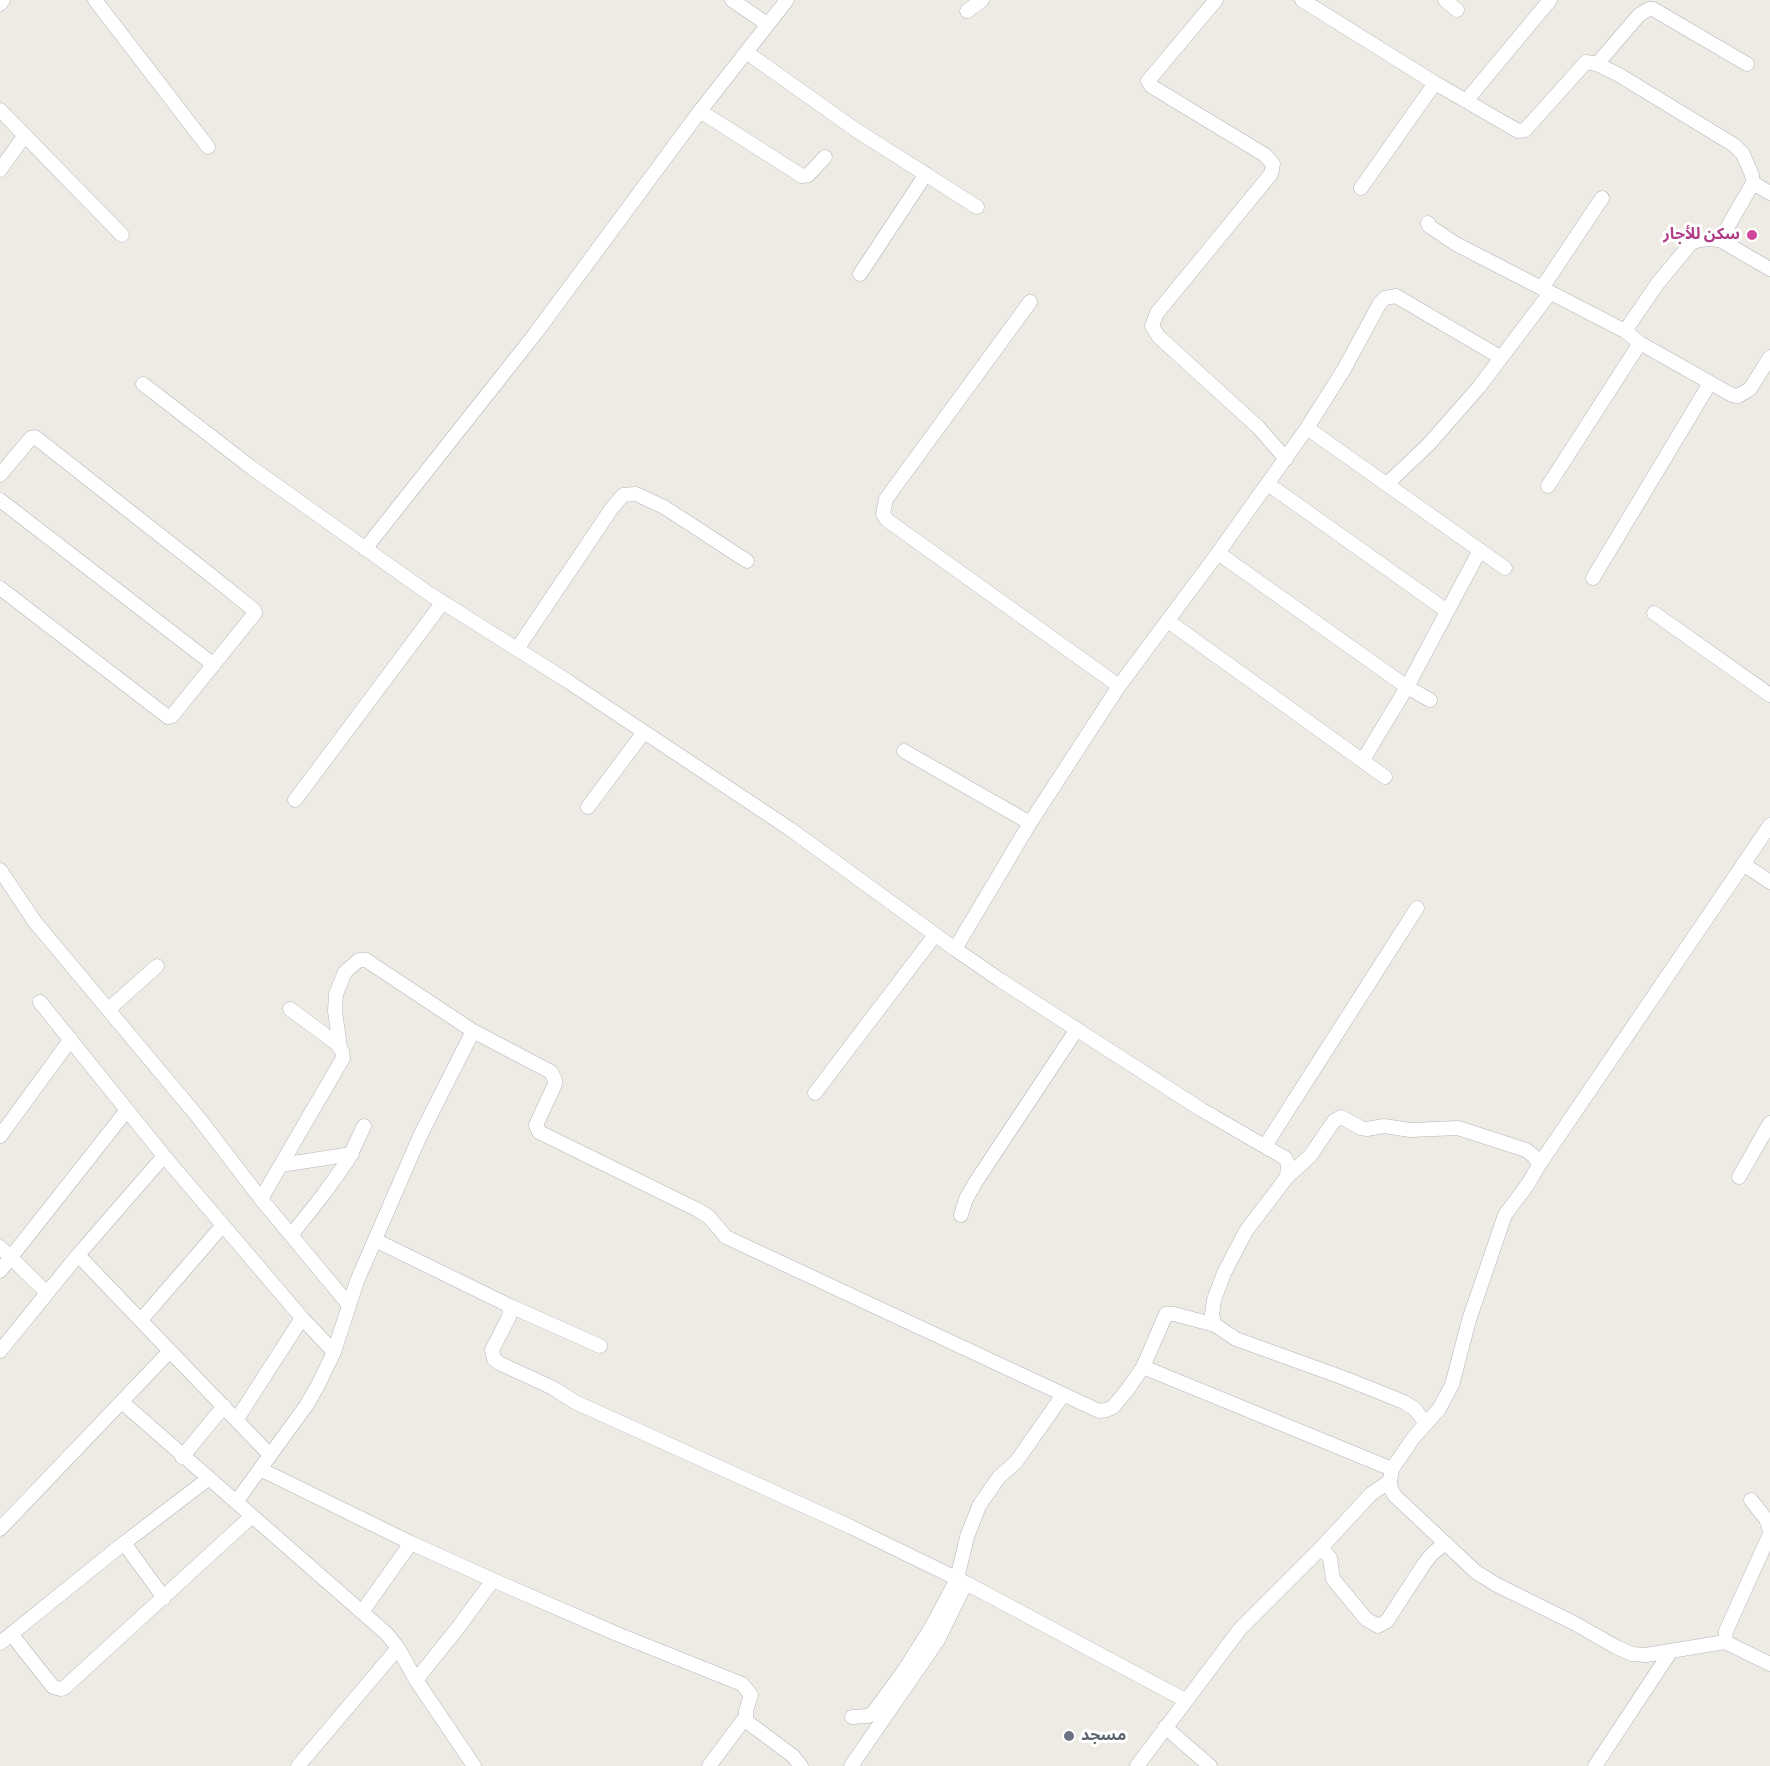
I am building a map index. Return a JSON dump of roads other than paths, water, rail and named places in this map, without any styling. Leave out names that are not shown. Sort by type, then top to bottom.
[{"type":"street","points":[[0,4],[3,0]]},
{"type":"street","points":[[95,0],[208,147]]},
{"type":"street","points":[[732,0],[767,24]]},
{"type":"street","points":[[365,549],[535,334],[700,111],[787,0]]},
{"type":"street","points":[[967,11],[982,0]]},
{"type":"street","points":[[1216,0],[1150,75],[1148,81],[1151,86],[1265,155],[1273,164],[1271,174],[1156,313],[1152,326],[1158,337],[1264,434],[1286,459]]},
{"type":"street","points":[[1302,0],[1435,84],[1518,131],[1522,131],[1588,61],[1619,75],[1734,145],[1743,154],[1753,183],[1720,240]]},
{"type":"street","points":[[1445,0],[1457,10]]},
{"type":"street","points":[[1466,101],[1550,0]]},
{"type":"street","points":[[1597,64],[1639,15],[1649,9],[1653,9],[1747,63]]},
{"type":"street","points":[[746,52],[856,130],[977,207]]},
{"type":"street","points":[[1361,188],[1435,84]]},
{"type":"street","points":[[0,110],[122,235]]},
{"type":"street","points":[[700,111],[802,177],[808,176],[825,157]]},
{"type":"street","points":[[0,170],[25,135]]},
{"type":"street","points":[[860,274],[926,174]]},
{"type":"street","points":[[1753,183],[1770,193]]},
{"type":"street","points":[[1387,484],[1439,433],[1479,387],[1546,291],[1602,198]]},
{"type":"street","points":[[1428,223],[1437,232],[1456,244],[1625,331],[1640,343],[1710,383],[1738,396],[1750,389],[1770,357]]},
{"type":"street","points":[[1625,331],[1658,283],[1692,242],[1707,239],[1720,240],[1770,269]]},
{"type":"street","points":[[955,950],[1030,823],[1119,686],[1286,459],[1343,371],[1380,303],[1390,296],[1405,300],[1500,357]]},
{"type":"street","points":[[1030,302],[886,499],[883,514],[887,520],[1119,686]]},
{"type":"street","points":[[1548,486],[1640,343]]},
{"type":"street","points":[[1593,578],[1710,383]]},
{"type":"street","points":[[143,384],[252,468],[365,549],[790,829],[955,950],[1202,1110],[1285,1158],[1288,1164],[1287,1176]]},
{"type":"street","points":[[1307,428],[1505,568]]},
{"type":"street","points":[[0,475],[34,437],[254,610],[253,616],[214,665],[172,716],[168,717],[0,588]]},
{"type":"street","points":[[1268,484],[1447,611]]},
{"type":"street","points":[[517,649],[623,495],[636,494],[664,507],[747,561]]},
{"type":"street","points":[[0,500],[214,665]]},
{"type":"street","points":[[1363,760],[1407,687],[1480,550]]},
{"type":"street","points":[[1218,553],[1407,687],[1430,700]]},
{"type":"street","points":[[295,800],[443,602]]},
{"type":"street","points":[[1654,613],[1770,695]]},
{"type":"street","points":[[1168,621],[1385,777]]},
{"type":"street","points":[[588,807],[644,732]]},
{"type":"street","points":[[904,751],[1030,823]]},
{"type":"street","points":[[1137,1766],[1240,1629],[1391,1475],[1425,1423],[1443,1403],[1452,1385],[1469,1320],[1505,1215],[1770,825]]},
{"type":"street","points":[[1743,864],[1770,882]]},
{"type":"street","points":[[0,870],[35,922],[109,1009],[349,1305]]},
{"type":"street","points":[[1265,1146],[1417,908]]},
{"type":"street","points":[[815,1093],[935,935]]},
{"type":"street","points":[[261,1198],[340,1064],[343,1054],[335,1011],[336,994],[345,972],[359,960],[366,960],[474,1031],[554,1076],[553,1089],[536,1125],[539,1132],[698,1210],[709,1217],[726,1237],[1099,1411],[1106,1410],[1122,1398],[1143,1367],[1167,1313],[1215,1325],[1236,1340],[1334,1374],[1404,1402],[1415,1409],[1425,1423]]},
{"type":"street","points":[[109,1009],[157,966]]},
{"type":"street","points":[[40,1002],[164,1156],[302,1318],[334,1352]]},
{"type":"street","points":[[290,1009],[340,1047]]},
{"type":"street","points":[[961,1215],[966,1199],[975,1184],[1077,1029]]},
{"type":"street","points":[[236,1502],[306,1406],[334,1352],[349,1305],[420,1136],[474,1031]]},
{"type":"street","points":[[0,1136],[71,1039]]},
{"type":"street","points":[[0,1271],[5,1252],[127,1110]]},
{"type":"street","points":[[1215,1325],[1212,1315],[1214,1300],[1233,1254],[1246,1232],[1287,1176],[1311,1156],[1336,1119],[1341,1117],[1367,1129],[1384,1126],[1410,1130],[1458,1128],[1526,1150],[1535,1157],[1539,1165]]},
{"type":"street","points":[[1739,1177],[1770,1123]]},
{"type":"street","points":[[292,1234],[352,1154],[364,1126]]},
{"type":"street","points":[[281,1165],[352,1154]]},
{"type":"street","points":[[0,1351],[46,1293],[164,1156]]},
{"type":"street","points":[[141,1320],[223,1225]]},
{"type":"street","points":[[375,1240],[510,1306],[600,1346]]},
{"type":"street","points":[[5,1252],[46,1293]]},
{"type":"street","points":[[78,1255],[269,1454]]},
{"type":"street","points":[[510,1306],[509,1317],[492,1350],[494,1359],[499,1363],[575,1402],[851,1527],[961,1581],[1185,1700]]},
{"type":"street","points":[[237,1419],[302,1318]]},
{"type":"street","points":[[1,1525],[170,1351]]},
{"type":"street","points":[[1143,1367],[1391,1475]]},
{"type":"street","points":[[851,1766],[938,1640],[961,1581],[967,1537],[979,1506],[999,1477],[1016,1462],[1063,1395]]},
{"type":"street","points":[[122,1402],[182,1457],[387,1634],[474,1766]]},
{"type":"street","points":[[182,1457],[224,1406]]},
{"type":"street","points":[[260,1468],[411,1543],[493,1580],[617,1634],[742,1684],[751,1695],[745,1718],[709,1766]]},
{"type":"street","points":[[1391,1475],[1391,1489],[1395,1496],[1476,1572],[1617,1647],[1646,1655],[1725,1642],[1770,1664]]},
{"type":"street","points":[[0,1643],[123,1543],[208,1479]]},
{"type":"street","points":[[1725,1642],[1726,1631],[1769,1541],[1770,1532],[1766,1519],[1751,1500]]},
{"type":"street","points":[[12,1635],[53,1687],[61,1689],[70,1684],[252,1516]]},
{"type":"street","points":[[123,1543],[164,1598]]},
{"type":"street","points":[[362,1612],[411,1543]]},
{"type":"street","points":[[1321,1548],[1330,1558],[1333,1580],[1366,1619],[1378,1626],[1387,1621],[1424,1564],[1445,1543]]},
{"type":"street","points":[[416,1680],[493,1580]]},
{"type":"street","points":[[852,1717],[867,1716],[878,1709],[961,1581]]},
{"type":"street","points":[[298,1766],[398,1648]]},
{"type":"street","points":[[1595,1766],[1671,1651]]},
{"type":"street","points":[[745,1718],[748,1723],[793,1756],[801,1766]]},
{"type":"street","points":[[1165,1727],[1210,1766]]},
{"type":"place","name":"سكن للأجار","points":[[1752,235]]},
{"type":"place","name":"مسجد","points":[[1069,1736]]}]
